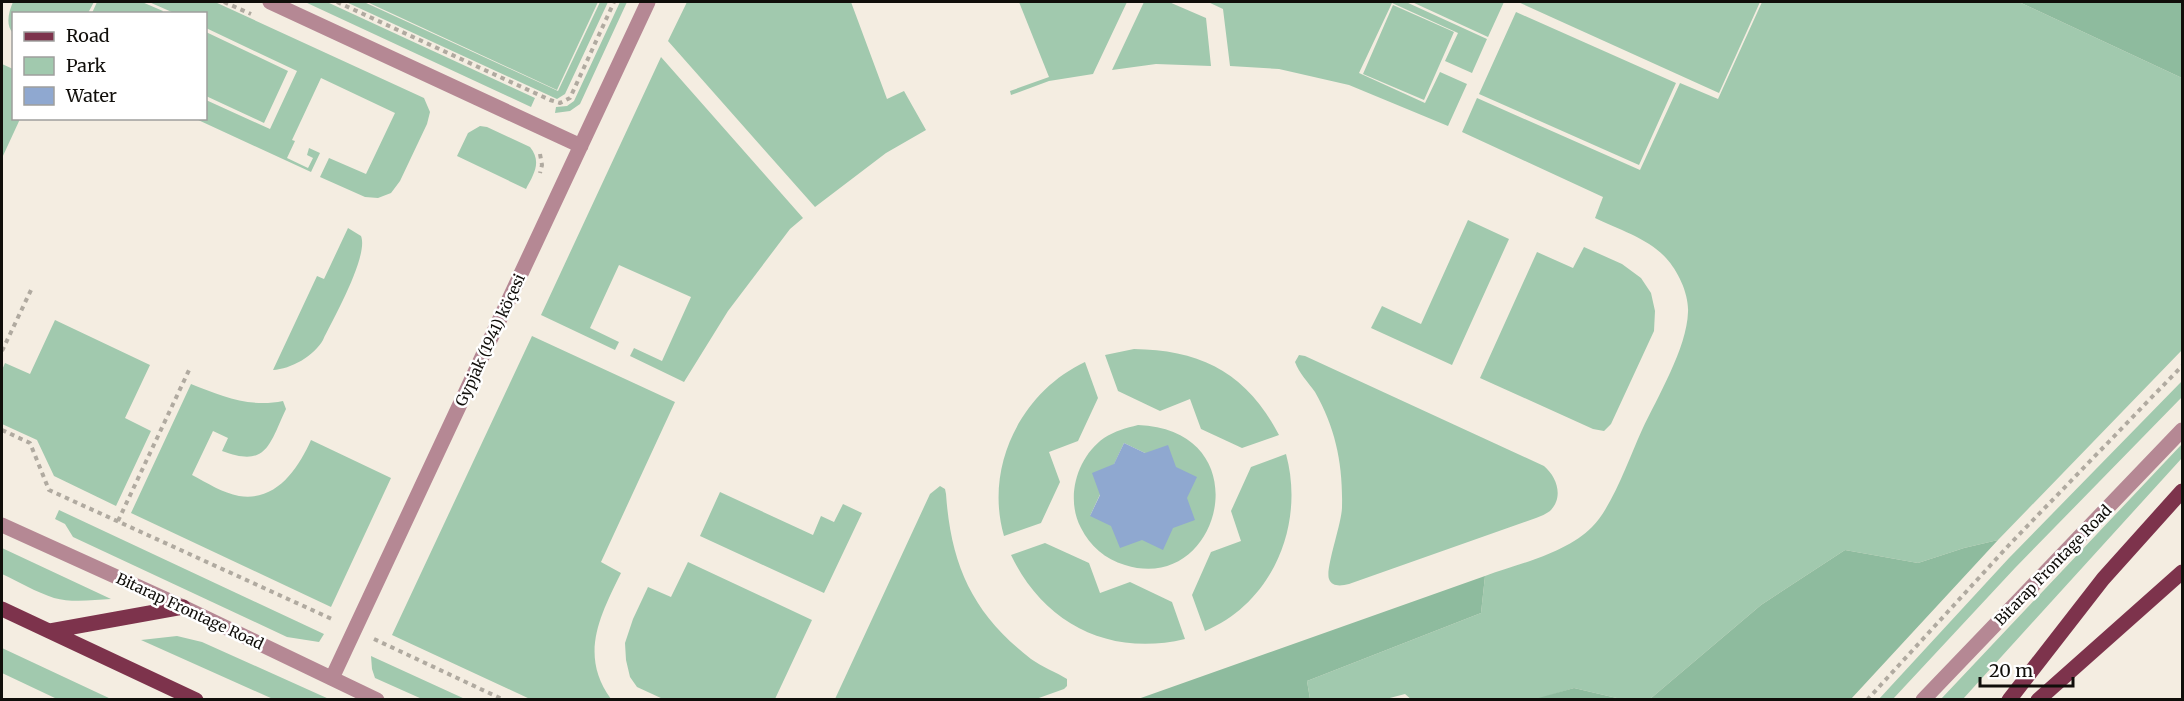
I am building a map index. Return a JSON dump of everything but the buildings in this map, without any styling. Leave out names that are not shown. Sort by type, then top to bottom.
[{"type":"main road","points":[[2009,699],[2103,579],[2182,491]]},
{"type":"main road","points":[[2038,699],[2182,572]]},
{"type":"main road","points":[[50,631],[183,607]]},
{"type":"main road","points":[[2,609],[196,699]]},
{"type":"street","points":[[270,2],[581,146]]},
{"type":"street","name":"Gypjak (1941) köçesi","points":[[332,678],[648,2]]},
{"type":"street","name":"Bitarap Frontage Road","points":[[1923,699],[2182,430]]},
{"type":"street","name":"Bitarap Frontage Road","points":[[2,525],[377,699]]},
{"type":"path","points":[[337,2],[560,103],[570,98],[614,2]]},
{"type":"path","points":[[536,183],[542,165],[538,151]]},
{"type":"path","points":[[2,351],[30,290]]},
{"type":"path","points":[[1867,699],[2009,545],[2182,366]]},
{"type":"path","points":[[118,521],[190,368]]},
{"type":"path","points":[[2,430],[30,444],[49,490],[504,699]]},
{"type":"path","points":[[332,619],[337,609]]},
{"type":"green space","points":[[13,2],[94,2],[89,12],[12,12],[12,32],[8,22]]},
{"type":"green space","points":[[97,2],[142,2],[163,11],[162,12],[92,12]]},
{"type":"green space","points":[[149,2],[215,2],[424,98],[430,112],[427,124],[400,181],[391,193],[378,198],[365,197],[320,177],[329,158],[366,174],[395,113],[321,78],[292,140],[295,141],[287,158],[308,168],[313,158],[307,155],[309,148],[320,153],[311,172],[198,120],[207,120],[207,100],[270,129],[297,71],[207,28],[207,12],[172,12]]},
{"type":"green space","points":[[305,2],[327,2],[535,98],[531,107]]},
{"type":"green space","points":[[346,2],[364,2],[558,91],[600,2],[608,2],[565,94],[557,99]]},
{"type":"green space","points":[[367,2],[598,2],[557,90]]},
{"type":"green space","points":[[620,2],[627,2],[580,104],[570,111],[555,113],[556,107],[567,106],[574,101]]},
{"type":"green space","points":[[687,2],[851,2],[887,99],[904,91],[926,130],[886,153],[815,207],[668,41]]},
{"type":"green space","points":[[1019,2],[1127,2],[1093,74],[1049,81],[1011,95],[1010,91],[1049,77]]},
{"type":"green space","points":[[1144,2],[1169,2],[1206,18],[1211,66],[1156,64],[1112,70]]},
{"type":"green space","points":[[1208,2],[1406,2],[1487,39],[1472,73],[1445,61],[1458,33],[1392,3],[1359,73],[1425,103],[1440,72],[1467,84],[1448,126],[1349,85],[1279,69],[1230,66],[1223,9]]},
{"type":"green space","points":[[1412,2],[1504,2],[1488,37]]},
{"type":"green space","points":[[1518,2],[1760,2],[1719,93]]},
{"type":"green space","points":[[1762,2],[2019,2],[2182,78],[2182,350],[1998,540],[1918,563],[1845,550],[1761,605],[1650,699],[1621,699],[1574,688],[1535,700],[1412,700],[1405,694],[1386,699],[1310,699],[1307,681],[1481,613],[1485,576],[1556,551],[1582,536],[1592,527],[1614,494],[1677,357],[1682,341],[1688,312],[1687,298],[1675,269],[1666,258],[1651,245],[1595,218],[1603,197],[1462,132],[1477,98],[1640,170],[1680,83],[1718,99]]},
{"type":"green space","points":[[2019,2],[2182,2],[2182,78]]},
{"type":"green space","points":[[1393,5],[1454,32],[1424,100],[1363,74]]},
{"type":"green space","points":[[1516,12],[1676,83],[1639,165],[1479,94]]},
{"type":"green space","points":[[207,32],[288,71],[264,123],[207,96]]},
{"type":"green space","points":[[661,57],[803,218],[790,229],[728,311],[684,382],[630,356],[634,348],[662,361],[691,297],[619,265],[590,328],[619,342],[615,350],[541,315]]},
{"type":"green space","points":[[2,64],[12,69],[12,120],[20,120],[2,158]]},
{"type":"green space","points":[[480,126],[530,147],[534,152],[536,163],[534,173],[526,189],[457,156],[468,133]]},
{"type":"green space","points":[[1468,220],[1509,239],[1452,365],[1371,328],[1382,306],[1421,324]]},
{"type":"green space","points":[[348,228],[361,236],[360,258],[349,288],[323,340],[301,361],[273,370],[317,276],[324,279]]},
{"type":"green space","points":[[1584,247],[1622,264],[1641,278],[1651,293],[1655,311],[1654,331],[1611,424],[1604,431],[1593,429],[1480,378],[1537,252],[1573,268]]},
{"type":"green space","points":[[55,320],[150,365],[125,418],[151,431],[116,506],[54,476],[37,440],[2,424],[2,370],[5,363],[30,374]]},
{"type":"green space","points":[[532,336],[675,402],[601,562],[621,573],[600,620],[596,636],[596,667],[601,683],[611,699],[530,699],[392,635]]},
{"type":"green space","points":[[1134,349],[1180,354],[1220,369],[1252,396],[1279,435],[1242,448],[1201,429],[1190,399],[1160,411],[1118,391],[1105,355]]},
{"type":"green space","points":[[1299,355],[1544,466],[1555,481],[1557,500],[1548,512],[1536,518],[1349,584],[1335,585],[1329,579],[1328,574],[1342,507],[1337,448],[1322,406],[1295,362]]},
{"type":"green space","points":[[1085,362],[1098,398],[1078,441],[1049,452],[1060,482],[1041,523],[1004,536],[999,510],[999,484],[1004,459],[1013,434],[1026,412],[1043,392],[1062,375]]},
{"type":"green space","points":[[2182,381],[2182,397],[2015,568],[1893,699],[1879,699],[2009,558]]},
{"type":"green space","points":[[191,384],[247,402],[283,401],[286,409],[270,443],[258,455],[237,456],[222,451],[228,438],[213,431],[192,475],[227,493],[252,497],[275,489],[292,472],[311,440],[391,478],[331,607],[131,513]]},
{"type":"green space","points":[[1138,425],[1177,434],[1202,453],[1214,480],[1214,508],[1204,536],[1185,557],[1158,568],[1125,565],[1099,551],[1081,528],[1074,504],[1076,479],[1087,456],[1095,446],[1116,432]],"holes":[[[1124,443],[1145,453],[1090,516]]]},
{"type":"green space","points":[[2182,444],[2182,458],[1963,699],[1941,699]]},
{"type":"green space","points":[[1286,454],[1291,480],[1291,507],[1287,533],[1278,558],[1266,580],[1249,601],[1229,618],[1205,631],[1192,595],[1211,552],[1241,541],[1231,511],[1251,467]]},
{"type":"green space","points":[[940,486],[945,489],[953,544],[960,566],[980,606],[1011,642],[1031,659],[1067,679],[1067,686],[1064,689],[1036,699],[835,699],[930,494]]},
{"type":"green space","points":[[720,492],[813,535],[821,516],[834,522],[843,504],[862,513],[824,593],[700,536]]},
{"type":"green space","points":[[59,510],[324,634],[319,642],[287,637],[73,537],[65,524],[55,519]]},
{"type":"green space","points":[[1998,540],[1851,699],[1650,699],[1761,605],[1845,550],[1918,563]]},
{"type":"green space","points":[[1045,543],[1089,563],[1100,593],[1130,582],[1172,602],[1185,639],[1157,643],[1131,643],[1106,639],[1082,630],[1061,617],[1042,600],[1025,579],[1011,555]]},
{"type":"green space","points":[[2,548],[111,599],[68,600],[54,598],[34,590],[2,574]]},
{"type":"green space","points":[[688,562],[812,620],[775,699],[663,699],[637,687],[630,677],[625,643],[648,587],[671,597]]},
{"type":"green space","points":[[1485,576],[1481,613],[1307,681],[1310,699],[1138,699]]},
{"type":"green space","points":[[177,636],[202,642],[329,699],[273,699],[141,640]]},
{"type":"green space","points":[[2,648],[111,699],[57,699],[2,673]]},
{"type":"green space","points":[[371,656],[465,699],[422,699],[375,678]]},
{"type":"green space","points":[[1574,688],[1621,699],[1535,699]]},
{"type":"water","points":[[1124,443],[1145,453],[1168,445],[1176,467],[1197,477],[1187,498],[1195,520],[1173,528],[1163,550],[1142,540],[1120,548],[1111,526],[1090,516],[1100,495],[1092,473],[1114,464]]}]
